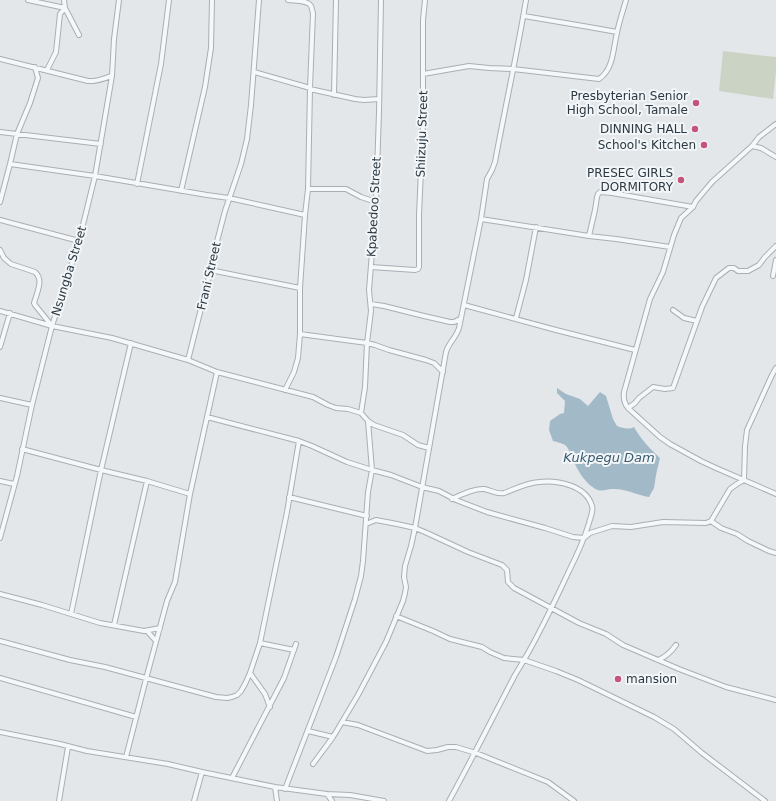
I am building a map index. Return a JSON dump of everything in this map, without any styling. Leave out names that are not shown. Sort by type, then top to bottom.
[{"type":"street","points":[[28,0],[65,8]]},
{"type":"street","points":[[64,0],[65,8],[79,35]]},
{"type":"street","name":"Nsungba Street","points":[[0,538],[52,326],[79,241],[95,176],[112,76],[114,39],[119,0]]},
{"type":"street","points":[[137,184],[161,64],[169,0]]},
{"type":"street","points":[[181,191],[205,87],[211,48],[212,0]]},
{"type":"street","name":"Frani Street","points":[[188,360],[215,249],[229,198],[241,164],[247,138],[254,72],[259,0]]},
{"type":"street","points":[[285,390],[294,372],[298,358],[300,334],[300,288],[308,189],[312,13],[312,7],[310,4],[288,0]]},
{"type":"street","points":[[334,95],[336,0]]},
{"type":"street","name":"Kpabedoo Street","points":[[361,413],[365,387],[367,343],[371,311],[370,290],[376,202],[379,100],[380,0]]},
{"type":"street","name":"Shiizuju Street","points":[[371,267],[414,270],[418,269],[419,267],[425,0]]},
{"type":"street","points":[[313,764],[333,737],[378,658],[405,594],[405,566],[415,528],[443,372],[448,348],[458,332],[481,219],[487,179],[495,162],[526,0]]},
{"type":"street","points":[[423,74],[469,66],[513,69],[599,79],[606,72],[611,60],[626,0]]},
{"type":"street","points":[[47,70],[56,52],[60,14],[65,8]]},
{"type":"street","points":[[524,16],[617,32]]},
{"type":"street","points":[[0,59],[93,82],[112,76]]},
{"type":"street","points":[[0,202],[17,134],[30,103],[38,78],[35,67]]},
{"type":"street","points":[[254,72],[334,95],[360,100],[379,100]]},
{"type":"street","points":[[776,124],[759,137],[752,146],[712,182],[696,201],[693,207],[680,218],[663,272],[650,299],[624,392],[624,401],[628,408],[660,438],[701,461],[776,494]]},
{"type":"street","points":[[0,132],[101,144]]},
{"type":"street","points":[[752,146],[761,148],[776,157]]},
{"type":"street","points":[[10,164],[229,198],[305,215]]},
{"type":"street","points":[[308,189],[346,189],[361,197],[376,202]]},
{"type":"street","points":[[589,236],[595,210],[596,197],[600,192],[693,207]]},
{"type":"street","points":[[481,219],[670,247]]},
{"type":"street","points":[[0,220],[79,241]]},
{"type":"street","points":[[516,318],[526,280],[536,227]]},
{"type":"street","points":[[628,408],[653,387],[665,389],[673,388],[702,306],[716,278],[729,268],[734,268],[738,271],[748,271],[759,265],[776,246]]},
{"type":"street","points":[[0,250],[4,258],[11,264],[35,272],[40,278],[34,303],[52,326]]},
{"type":"street","points":[[772,276],[776,260]]},
{"type":"street","points":[[210,270],[300,288]]},
{"type":"street","points":[[371,304],[450,322],[460,319]]},
{"type":"street","points":[[464,305],[635,350]]},
{"type":"street","points":[[672,310],[684,318],[697,321]]},
{"type":"street","points":[[0,311],[52,326],[131,343],[188,360],[217,372],[313,397],[336,408],[348,409],[361,413],[368,421],[379,427],[407,437],[418,444],[429,448]]},
{"type":"street","points":[[0,347],[10,313]]},
{"type":"street","points":[[300,334],[367,343],[430,362],[438,366],[443,372]]},
{"type":"street","points":[[71,614],[100,470],[131,343]]},
{"type":"street","points":[[744,480],[747,430],[776,368]]},
{"type":"street","points":[[126,757],[156,640],[167,601],[175,582],[190,494],[217,372]]},
{"type":"street","points":[[0,398],[32,405]]},
{"type":"street","points":[[207,417],[299,441],[347,462],[391,475],[422,487],[439,491],[452,499],[487,512],[570,536],[584,538],[590,533],[612,526],[630,527],[663,522],[706,523],[711,521],[730,489],[744,480]]},
{"type":"street","points":[[285,789],[336,657],[355,599],[363,561],[368,492],[372,470],[368,421]]},
{"type":"street","points":[[0,641],[216,697],[227,698],[237,695],[241,691],[250,673],[260,643],[299,441]]},
{"type":"street","points":[[22,449],[147,481],[190,494]]},
{"type":"street","points":[[0,481],[14,484]]},
{"type":"street","points":[[114,625],[147,481]]},
{"type":"street","points":[[449,801],[476,753],[516,673],[552,608],[584,538],[593,508],[590,500],[580,490],[570,485],[556,482],[526,484],[501,494],[481,489],[467,492],[452,499]]},
{"type":"street","points":[[289,497],[367,514],[376,520],[415,528],[433,535],[468,552],[502,565],[507,570],[508,582],[514,588],[578,623],[606,634],[623,645],[726,687],[776,700]]},
{"type":"street","points":[[366,524],[376,520]]},
{"type":"street","points":[[711,521],[721,528],[776,553]]},
{"type":"street","points":[[0,594],[114,625],[147,632],[160,628]]},
{"type":"street","points":[[396,616],[450,639],[482,647],[504,658],[524,660],[556,671],[578,680],[654,717],[674,729],[702,753],[765,801]]},
{"type":"street","points":[[147,632],[156,640]]},
{"type":"street","points":[[260,643],[294,650]]},
{"type":"street","points":[[232,778],[284,678],[296,644]]},
{"type":"street","points":[[658,660],[669,654],[676,645]]},
{"type":"street","points":[[250,673],[265,694],[270,707]]},
{"type":"street","points":[[0,678],[136,717]]},
{"type":"street","points":[[342,722],[358,725],[427,751],[456,748],[476,753],[548,782],[574,801]]},
{"type":"street","points":[[308,731],[333,737]]},
{"type":"street","points":[[0,732],[87,751],[182,767],[285,789],[350,795],[384,801]]},
{"type":"street","points":[[59,801],[68,746]]},
{"type":"street","points":[[194,801],[202,772]]},
{"type":"street","points":[[275,787],[277,801]]},
{"type":"street","points":[[327,794],[332,801]]},
{"type":"shaded area","points":[[723,51],[776,57],[773,99],[719,91]]},
{"type":"water","name":"Kukpegu Dam","points":[[557,388],[566,394],[580,399],[588,406],[600,392],[606,396],[613,419],[617,426],[628,429],[634,427],[646,444],[660,458],[654,488],[649,497],[621,490],[599,490],[591,486],[586,481],[574,462],[570,451],[565,445],[553,441],[549,430],[550,421],[564,413],[565,401],[557,393]]},
{"type":"place","name":"Presbyterian Senior High School, Tamale","points":[[696,103]]},
{"type":"place","name":"DINNING HALL","points":[[695,129]]},
{"type":"place","name":"School's Kitchen","points":[[704,145]]},
{"type":"place","name":"PRESEC GIRLS DORMITORY","points":[[681,180]]},
{"type":"place","name":"mansion","points":[[618,679]]}]
